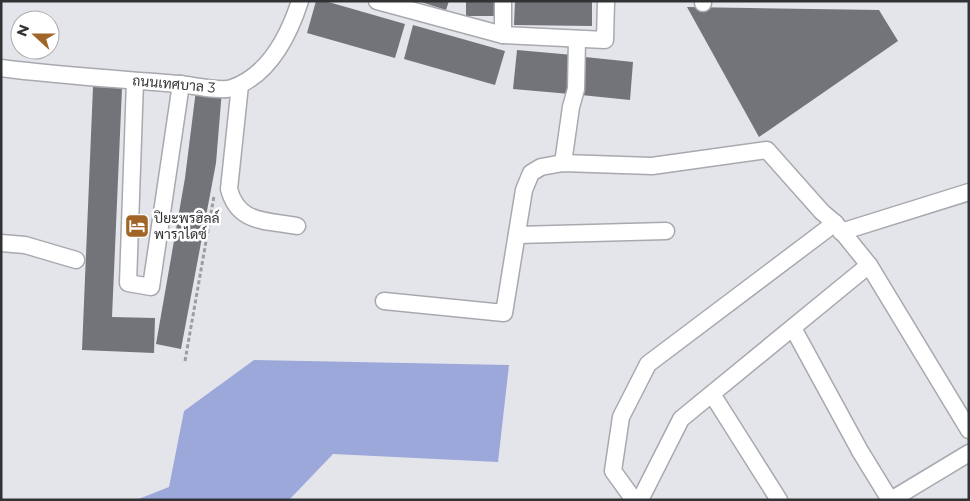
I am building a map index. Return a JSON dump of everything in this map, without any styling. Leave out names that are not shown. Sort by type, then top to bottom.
[{"type":"street","points":[[297,226],[247,215],[237,208],[232,201],[229,189],[240,85],[274,55],[285,39],[300,1]]},
{"type":"street","points":[[376,1],[503,35],[605,40],[606,1]]},
{"type":"street","points":[[503,1],[503,35]]},
{"type":"street","points":[[563,163],[571,107],[576,89],[577,39]]},
{"type":"street","name":"ถนนเทศบาล 3","points":[[1,68],[230,89],[240,85]]},
{"type":"street","points":[[135,81],[128,283],[151,287],[181,84]]},
{"type":"street","points":[[384,301],[504,313],[524,190],[531,173],[541,167],[563,163],[652,166],[767,150],[869,264],[969,430]]},
{"type":"street","points":[[634,500],[613,471],[621,417],[648,364],[838,228],[969,192]]},
{"type":"street","points":[[517,235],[666,231]]},
{"type":"street","points":[[1,243],[25,244],[76,260]]},
{"type":"street","points":[[640,500],[680,418],[793,328],[869,264]]},
{"type":"street","points":[[793,328],[860,451],[890,500],[969,453]]},
{"type":"street","points":[[712,394],[779,500]]},
{"type":"path","points":[[185,361],[215,192]]},
{"type":"shaded area","points":[[254,360],[509,365],[498,462],[333,454],[289,500],[136,500],[169,487],[184,411]]},
{"type":"building","points":[[316,1],[325,1],[405,24],[395,58],[307,33]]},
{"type":"building","points":[[418,1],[449,1],[446,10]]},
{"type":"building","points":[[466,1],[499,1],[499,16],[466,16]]},
{"type":"building","points":[[515,1],[592,1],[592,26],[514,25]]},
{"type":"building","points":[[687,7],[879,10],[898,41],[759,137]]},
{"type":"building","points":[[413,25],[505,51],[495,85],[404,59]]},
{"type":"building","points":[[517,50],[573,55],[570,94],[513,89]]},
{"type":"building","points":[[585,57],[633,62],[630,100],[581,95]]},
{"type":"building","points":[[93,87],[122,88],[112,317],[155,318],[154,353],[82,350]]},
{"type":"building","points":[[196,90],[222,90],[216,163],[181,349],[156,344],[185,178]]},
{"type":"place","name":"ปิยะพรฮิลล์ พาราไดซ์","points":[[137,226]]}]
